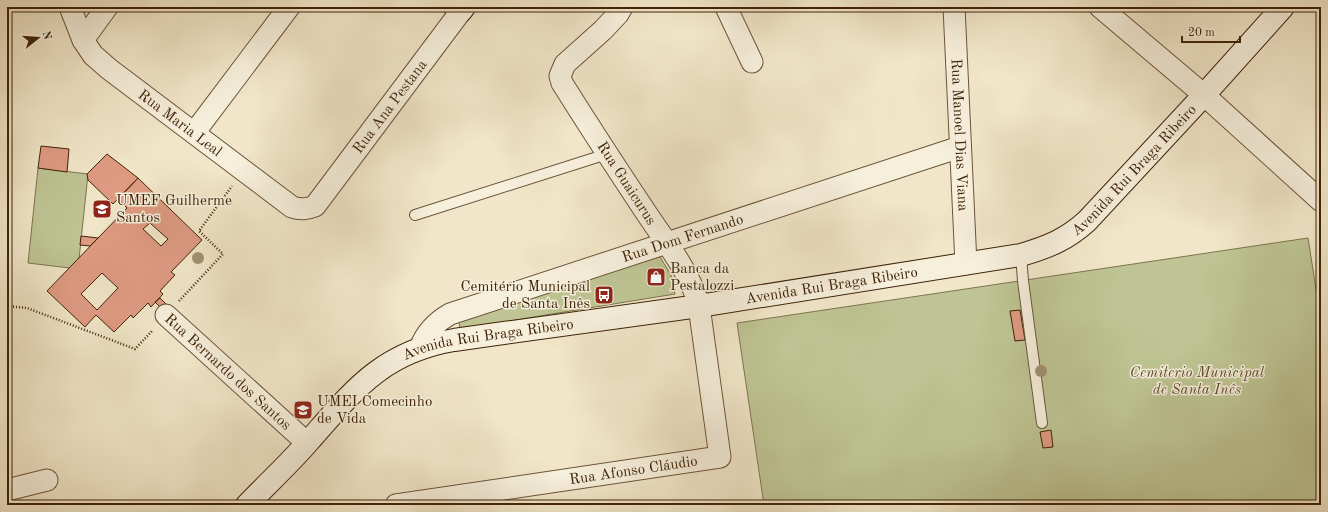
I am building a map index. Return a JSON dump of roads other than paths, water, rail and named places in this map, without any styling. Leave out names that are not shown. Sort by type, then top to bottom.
[{"type":"main road","name":"Avenida Rui Braga Ribeiro","points":[[247,505],[370,376],[399,357],[420,348],[454,340],[699,306],[966,264],[1021,255],[1049,246],[1074,232],[1087,221],[1283,7]]},
{"type":"street","name":"Rua Maria Leal","points":[[70,7],[83,40],[93,55],[109,69],[292,207],[307,209],[315,206]]},
{"type":"street","points":[[83,40],[107,7]]},
{"type":"street","points":[[194,133],[289,7]]},
{"type":"street","name":"Rua Guaicurus","points":[[622,7],[604,30],[565,64],[560,76],[562,82],[607,154],[690,281],[699,306]]},
{"type":"street","points":[[726,7],[752,62]]},
{"type":"street","name":"Rua Manoel Dias Viana","points":[[954,7],[966,264]]},
{"type":"street","points":[[1100,7],[1204,95],[1321,201]]},
{"type":"street","name":"Rua Ana Pestana","points":[[315,206],[460,8]]},
{"type":"street","name":"Rua Dom Fernando","points":[[420,348],[431,328],[437,322],[450,314],[960,147]]},
{"type":"street","name":"Rua Afonso Cláudio","points":[[396,505],[720,457],[699,306]]},
{"type":"street","name":"Rua Bernardo dos Santos","points":[[166,315],[307,443]]},
{"type":"street","points":[[7,490],[47,480]]},
{"type":"lane","points":[[415,215],[607,154]]},
{"type":"lane","points":[[1021,255],[1023,281],[1042,423]]},
{"type":"place","name":"UMEF Guilherme Santos","points":[[102,209]]},
{"type":"place","name":"Banca da Pestalozzi","points":[[656,277]]},
{"type":"place","name":"Cemitério Municipal de Santa Inês","points":[[604,295]]},
{"type":"place","name":"UMEI Comecinho de Vida","points":[[303,410]]},
{"type":"park label","name":"Cemiterio Municipal de Santa Inês","points":[[1197,380]]}]
